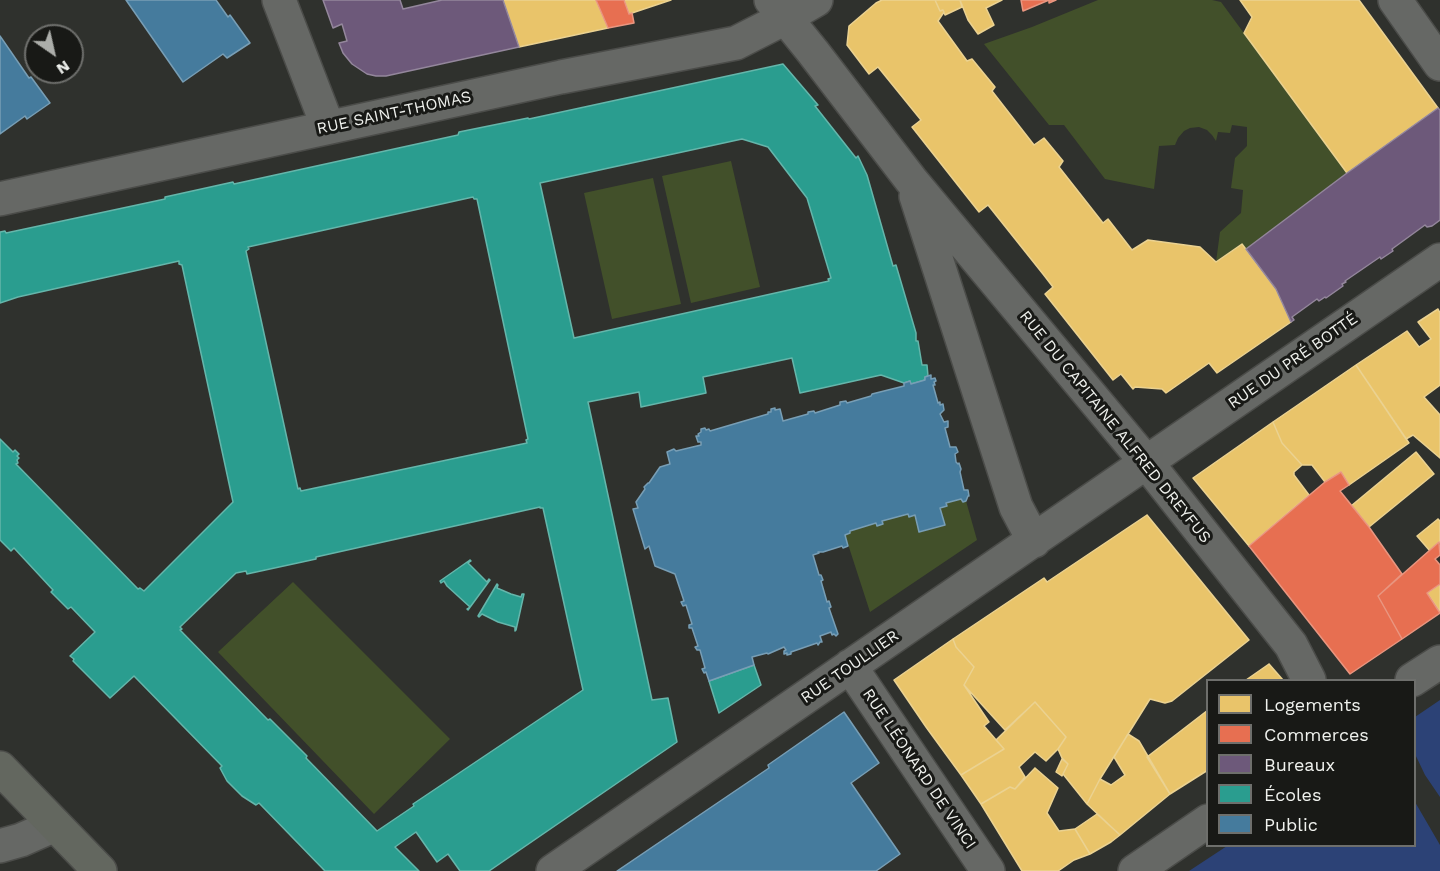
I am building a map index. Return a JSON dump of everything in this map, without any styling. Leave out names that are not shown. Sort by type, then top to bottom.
[{"type":"main road","points":[[0,768],[100,871]]},
{"type":"street","points":[[279,0],[328,127]]},
{"type":"street","name":"RUE SAINT-THOMAS","points":[[0,199],[561,77],[736,43],[778,9],[816,0]]},
{"type":"street","points":[[1395,0],[1440,64]]},
{"type":"street","name":"RUE DU CAPITAINE ALFRED DREYFUS","points":[[778,9],[911,180],[1147,463],[1291,645],[1308,679]]},
{"type":"street","name":"RUE DU CAPITAINE ALFRED DREYFUS","points":[[911,180],[1016,507],[1034,541]]},
{"type":"street","name":"RUE DU PRÉ BOTTÉ","points":[[1147,463],[1440,260]]},
{"type":"street","name":"RUE TOULLIER","points":[[553,871],[1147,463]]},
{"type":"street","points":[[1415,679],[1440,662]]},
{"type":"street","name":"RUE LÉONARD DE VINCI","points":[[850,666],[988,871]]},
{"type":"street","points":[[1135,871],[1206,822]]},
{"type":"street","points":[[0,846],[21,840],[55,825]]},
{"type":"green space","points":[[1098,0],[1212,0],[1221,2],[1347,173],[1246,249],[1242,244],[1216,262],[1220,232],[1241,213],[1243,190],[1231,188],[1235,158],[1247,146],[1247,127],[1232,125],[1230,133],[1218,132],[1216,141],[1207,130],[1199,127],[1190,128],[1184,131],[1175,145],[1159,146],[1154,189],[1105,179],[1064,125],[1049,125],[984,44]]},
{"type":"green space","points":[[731,161],[760,287],[691,303],[662,176]]},
{"type":"green space","points":[[653,178],[681,304],[612,319],[584,193]]},
{"type":"green space","points":[[961,499],[963,502],[966,501],[977,540],[870,612],[845,535],[850,531],[876,523],[877,525],[883,524],[882,521],[908,514],[909,517],[915,515],[920,532],[945,525],[940,508],[947,506],[946,503]]},
{"type":"green space","points":[[293,582],[450,739],[374,814],[218,652]]},
{"type":"water","points":[[1440,700],[1440,871],[1189,871],[1225,847],[1416,847],[1416,716]]},
{"type":"pier","points":[[1416,756],[1425,775],[1440,797],[1440,845],[1416,804]]},
{"type":"building: Logements","points":[[503,0],[596,0],[608,28],[519,47]]},
{"type":"building: Logements","points":[[624,0],[671,0],[629,14]]},
{"type":"building: Logements","points":[[882,0],[935,0],[940,11],[944,12],[938,21],[967,61],[972,59],[995,87],[992,91],[1034,145],[1044,138],[1063,161],[1059,167],[1103,223],[1108,219],[1132,250],[1148,240],[1200,247],[1216,262],[1242,244],[1276,289],[1291,322],[1217,373],[1209,363],[1166,393],[1162,389],[1135,387],[1133,389],[1121,374],[1113,380],[1045,294],[1053,287],[1043,274],[988,205],[979,212],[912,127],[921,120],[878,67],[869,74],[847,45],[849,26]]},
{"type":"building: Logements","points":[[935,0],[960,0],[962,7],[945,15],[943,10],[940,11]]},
{"type":"building: Logements","points":[[960,0],[1002,0],[986,8],[994,25],[978,34],[968,20]]},
{"type":"building: Logements","points":[[1240,0],[1359,0],[1438,108],[1347,173],[1244,33],[1252,17]]},
{"type":"building: Logements","points":[[1438,309],[1440,313],[1440,385],[1424,397],[1440,415],[1440,458],[1413,435],[1406,439],[1356,365],[1407,331],[1419,347],[1431,339],[1418,322]]},
{"type":"building: Logements","points":[[1356,365],[1409,443],[1349,485],[1341,472],[1325,482],[1312,465],[1302,465],[1282,443],[1273,422]]},
{"type":"building: Logements","points":[[1273,422],[1282,443],[1302,465],[1294,472],[1294,475],[1309,495],[1249,546],[1193,478]]},
{"type":"building: Logements","points":[[1416,452],[1434,474],[1369,527],[1351,506]]},
{"type":"building: Logements","points":[[1147,515],[1249,640],[1172,701],[1165,703],[1150,699],[1087,804],[1063,774],[1068,764],[1058,749],[1066,737],[1035,702],[1005,730],[964,685],[974,667],[956,647],[953,639],[1044,578],[1047,582]]},
{"type":"building: Logements","points":[[1438,519],[1440,521],[1440,543],[1430,551],[1417,536]]},
{"type":"building: Logements","points":[[1440,584],[1440,612],[1427,593]]},
{"type":"building: Logements","points":[[953,639],[956,647],[974,667],[964,685],[989,722],[984,726],[1004,749],[961,775],[894,680]]},
{"type":"building: Logements","points":[[1269,664],[1282,679],[1247,679]]},
{"type":"building: Logements","points":[[1035,702],[1066,737],[1046,761],[1035,752],[1019,767],[1025,777],[1015,789],[1010,787],[981,804],[961,775],[1004,749],[996,740]]},
{"type":"building: Logements","points":[[1206,712],[1206,771],[1170,794],[1147,757]]},
{"type":"building: Logements","points":[[1128,734],[1139,741],[1170,794],[1120,835],[1087,804],[1100,779],[1111,785],[1125,775],[1114,757]]},
{"type":"building: Logements","points":[[1062,759],[1068,764],[1062,776],[1056,772]]},
{"type":"building: Logements","points":[[1035,768],[1058,788],[1047,813],[1059,831],[1075,829],[1090,854],[1074,860],[1058,871],[1022,871],[981,804],[1010,787],[1015,789]]},
{"type":"building: Logements","points":[[1097,814],[1120,835],[1090,854],[1075,829]]},
{"type":"building: Commerces","points":[[596,0],[624,0],[629,14],[632,13],[634,23],[608,28]]},
{"type":"building: Commerces","points":[[1021,0],[1049,0],[1023,11]]},
{"type":"building: Commerces","points":[[1341,472],[1349,485],[1340,491],[1402,574],[1378,596],[1402,639],[1350,674],[1249,546],[1325,482]]},
{"type":"building: Commerces","points":[[1439,542],[1440,555],[1435,559],[1440,565],[1440,584],[1427,593],[1440,613],[1402,639],[1378,596]]},
{"type":"building: Bureaux","points":[[323,0],[400,0],[403,9],[442,0],[503,0],[519,47],[386,76],[367,74],[352,64],[343,53],[339,43],[347,41],[342,24],[333,28]]},
{"type":"building: Bureaux","points":[[1438,108],[1440,110],[1440,220],[1432,226],[1425,225],[1392,249],[1393,251],[1381,259],[1380,257],[1345,281],[1343,286],[1326,298],[1319,301],[1317,299],[1292,317],[1294,320],[1291,322],[1276,289],[1246,249]]},
{"type":"building: Écoles","points":[[783,64],[818,105],[815,106],[856,158],[858,156],[867,175],[893,266],[896,265],[916,333],[922,365],[927,365],[928,376],[925,380],[911,384],[910,381],[904,383],[881,375],[800,393],[792,358],[703,377],[706,393],[641,407],[639,392],[588,402],[652,700],[668,698],[677,742],[489,871],[460,871],[448,854],[437,862],[416,832],[395,847],[419,871],[325,871],[259,803],[256,805],[242,796],[227,781],[220,768],[222,766],[134,676],[110,698],[73,661],[74,659],[70,656],[95,632],[71,607],[68,609],[51,592],[53,590],[14,548],[11,551],[0,540],[0,439],[13,452],[15,450],[19,454],[16,464],[138,589],[144,591],[233,502],[182,265],[179,261],[0,303],[0,232],[5,231],[6,233],[458,135],[459,132]],"holes":[[[742,139],[768,147],[807,198],[831,278],[828,279],[829,281],[574,338],[540,183]],[[473,197],[477,199],[527,443],[301,491],[300,488],[298,489],[246,251],[248,247]],[[543,508],[583,690],[413,804],[414,806],[377,831],[306,758],[307,756],[270,719],[268,720],[180,630],[182,629],[180,627],[236,573],[246,571],[247,574],[316,559],[316,557]]]},
{"type":"building: Écoles","points":[[470,560],[468,563],[487,582],[490,580],[468,610],[470,607],[444,581],[441,583],[440,581]]},
{"type":"building: Écoles","points":[[497,584],[497,588],[511,594],[521,597],[524,594],[515,631],[515,627],[482,614],[478,616]]},
{"type":"building: Écoles","points":[[754,665],[761,685],[719,713],[709,681]]},
{"type":"building: Public","points":[[126,0],[216,0],[250,43],[227,58],[223,54],[183,82]]},
{"type":"building: Public","points":[[0,36],[24,71],[24,84],[36,84],[50,103],[27,119],[25,116],[0,134]]},
{"type":"building: Public","points":[[931,375],[931,379],[935,378],[936,381],[933,385],[938,403],[943,404],[944,410],[940,414],[944,422],[948,421],[948,427],[945,428],[950,447],[956,447],[958,452],[955,454],[956,462],[959,463],[961,469],[964,490],[968,490],[969,496],[966,501],[963,502],[961,499],[946,503],[947,506],[940,508],[945,525],[919,532],[915,515],[909,517],[908,514],[882,521],[883,524],[877,526],[876,523],[850,531],[845,535],[848,546],[813,555],[819,575],[823,580],[821,581],[838,634],[832,635],[831,632],[820,636],[822,642],[818,645],[817,643],[791,652],[791,654],[784,654],[786,650],[784,647],[768,654],[752,657],[754,665],[709,681],[706,672],[704,673],[702,669],[705,668],[700,650],[695,647],[698,646],[692,628],[689,628],[692,624],[686,605],[683,606],[681,602],[684,601],[675,574],[655,566],[649,546],[645,549],[633,509],[638,508],[636,502],[645,489],[644,487],[660,467],[670,464],[667,452],[701,445],[696,436],[699,436],[701,429],[705,428],[710,431],[768,414],[771,409],[775,408],[775,410],[780,409],[783,421],[808,414],[808,412],[814,411],[815,413],[840,405],[840,402],[846,401],[847,403],[904,386],[904,383],[910,381],[911,384],[925,380],[925,377]]},
{"type":"building: Public","points":[[844,712],[879,763],[851,783],[900,854],[876,871],[617,871],[769,768],[768,765]]}]
